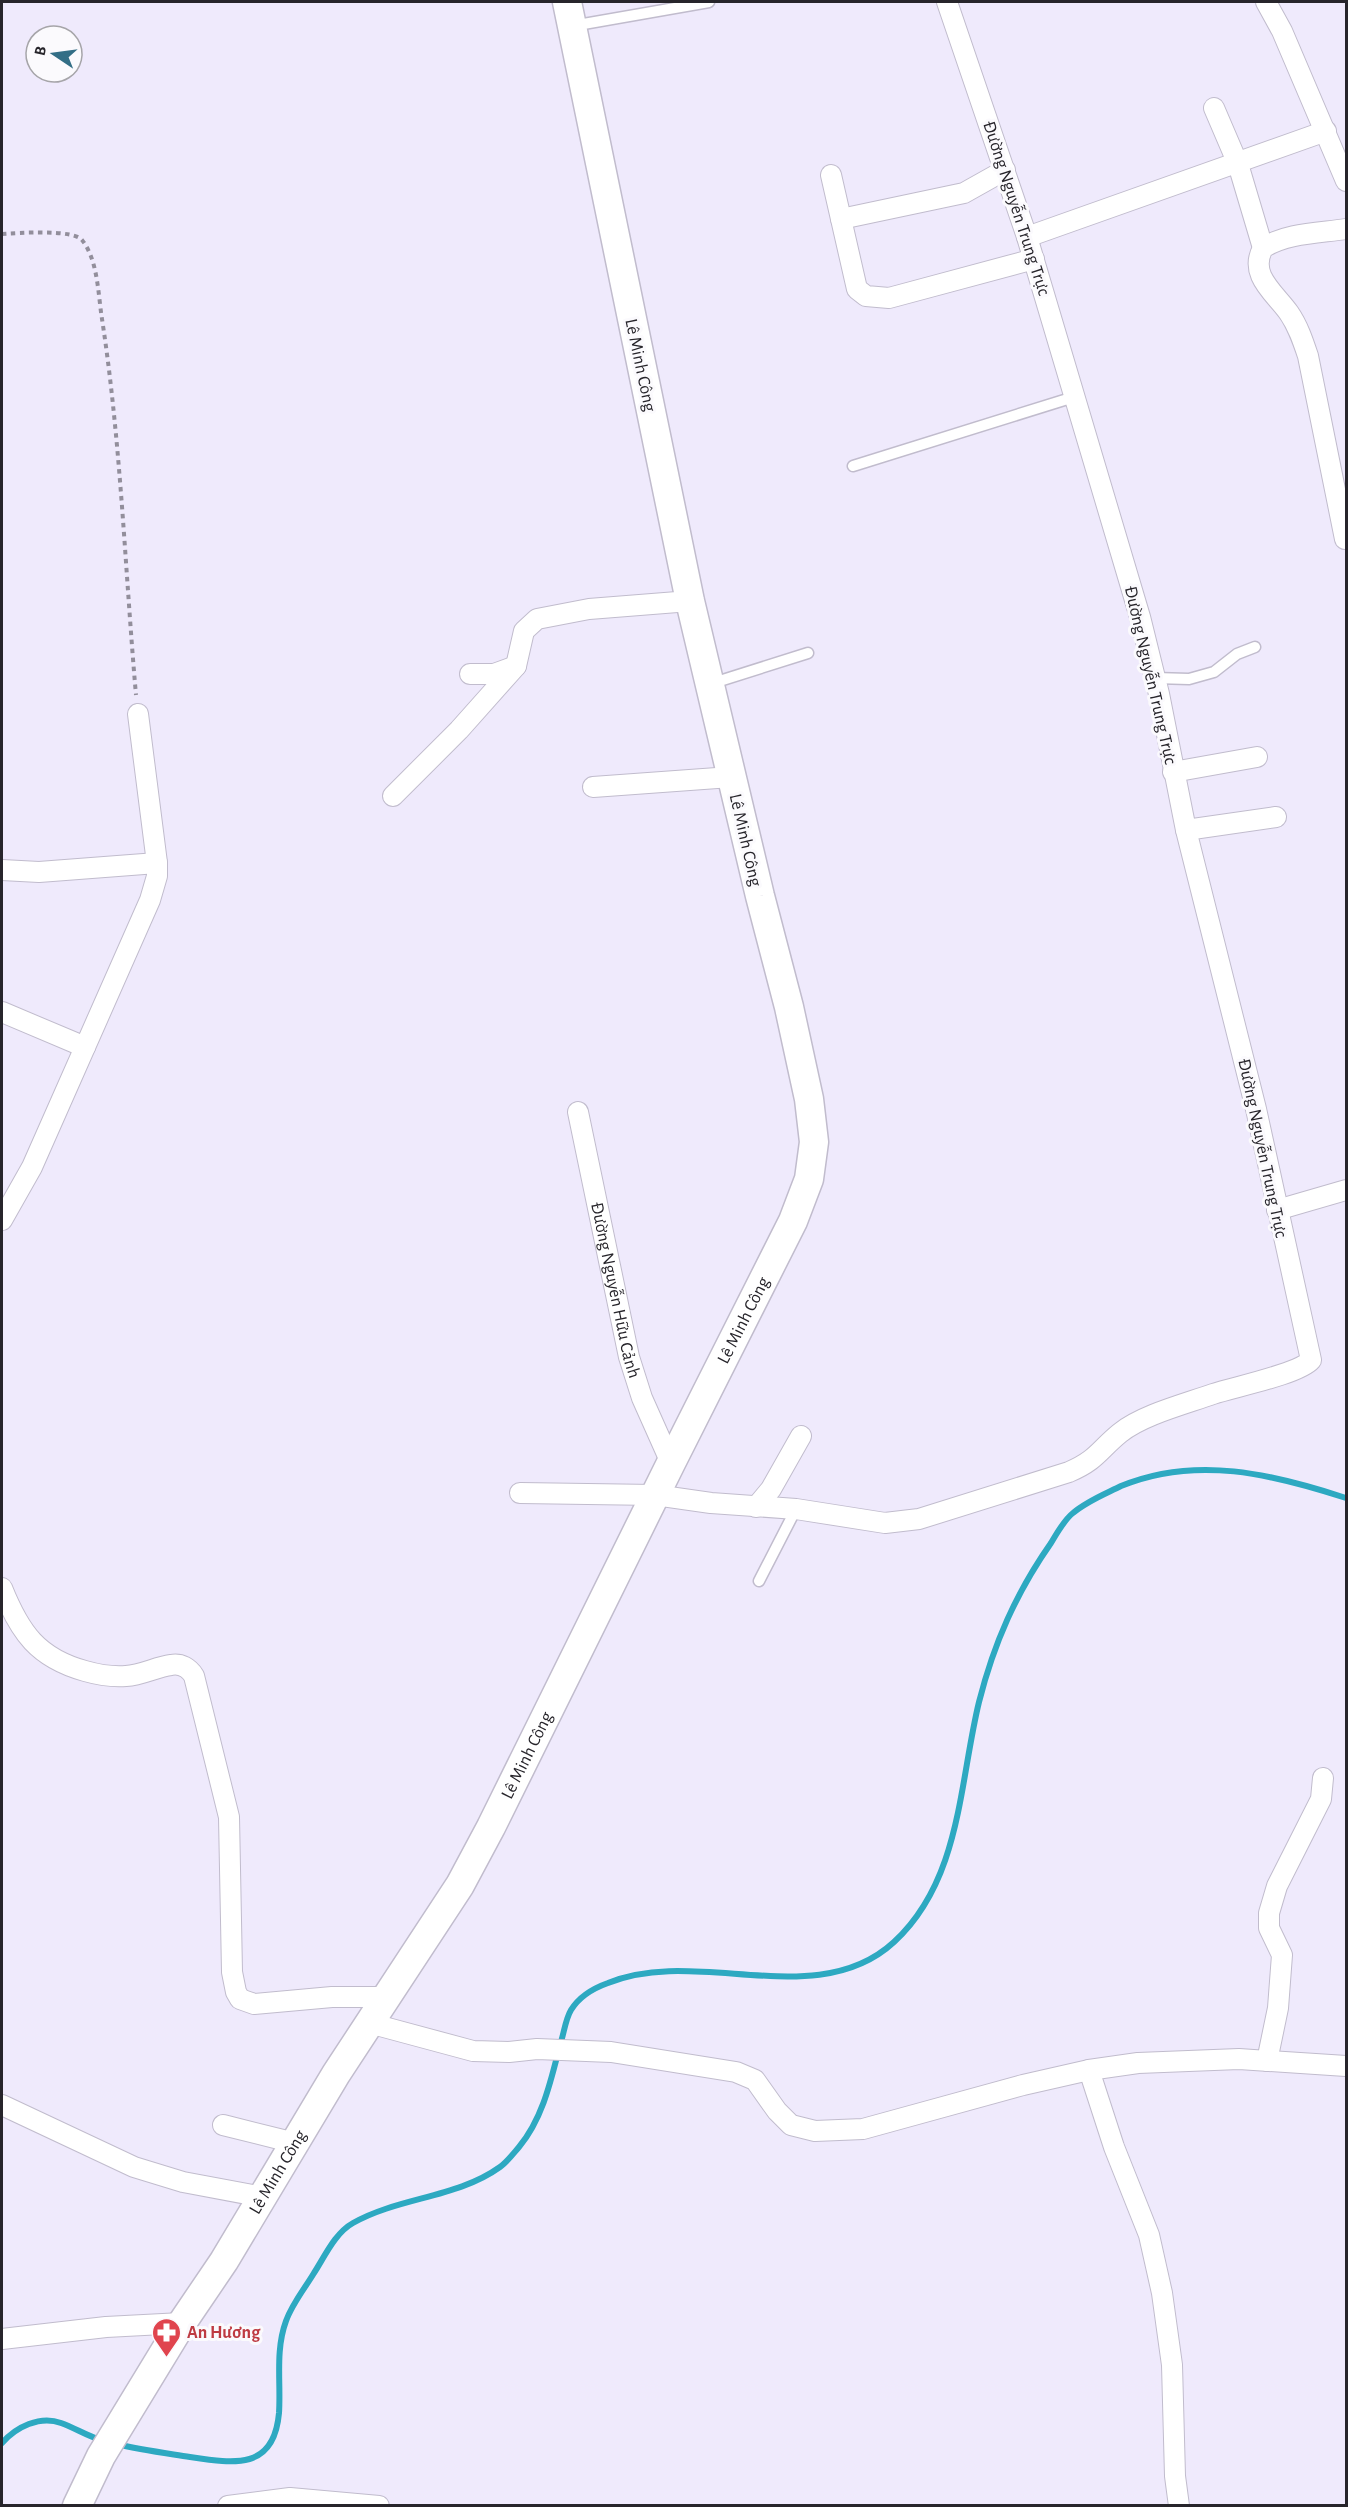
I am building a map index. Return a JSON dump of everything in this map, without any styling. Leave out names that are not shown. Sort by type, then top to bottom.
[{"type":"main road","name":"Lê Minh Công","points":[[77,2505],[101,2456],[182,2323],[263,2198],[369,2023],[459,1885],[497,1817],[655,1495],[794,1221],[803,1201],[813,1159],[811,1110],[789,1007],[731,777],[690,601],[570,14]]},
{"type":"street","name":"Đường Nguyễn Trung Trực","points":[[796,1509],[885,1523],[919,1519],[1069,1472],[1092,1461],[1119,1433],[1138,1421],[1212,1394],[1298,1369],[1311,1360],[1309,1339],[1277,1210],[1256,1109],[1186,830],[1155,678],[1135,599],[1034,259],[947,2]]},
{"type":"street","points":[[1266,2],[1347,181]]},
{"type":"street","points":[[1214,108],[1238,164],[1263,248],[1258,264],[1264,282],[1299,329],[1308,357],[1345,539]]},
{"type":"street","points":[[1027,237],[1326,131]]},
{"type":"street","points":[[841,219],[964,193],[1005,170]]},
{"type":"street","points":[[831,175],[857,289],[866,296],[877,299],[889,298],[1034,259]]},
{"type":"street","points":[[1263,248],[1294,237],[1347,229]]},
{"type":"street","points":[[393,796],[459,730],[516,666],[524,631],[537,619],[590,609],[690,601]]},
{"type":"street","points":[[470,674],[494,674],[516,666]]},
{"type":"street","points":[[2,1220],[32,1167],[124,963],[150,900],[157,876],[138,714]]},
{"type":"street","points":[[1173,772],[1257,757]]},
{"type":"street","points":[[593,787],[731,777]]},
{"type":"street","points":[[1186,830],[1276,818]]},
{"type":"street","points":[[2,870],[39,872],[157,863]]},
{"type":"street","points":[[2,1012],[85,1047]]},
{"type":"street","name":"Đường Nguyễn Hữu Cảnh","points":[[578,1112],[629,1357],[642,1398],[671,1463]]},
{"type":"street","points":[[1277,1210],[1347,1190]]},
{"type":"street","points":[[756,1507],[771,1490],[801,1436]]},
{"type":"street","points":[[520,1493],[655,1495],[711,1503],[796,1509]]},
{"type":"street","points":[[4,1598],[19,1625],[44,1654],[66,1666],[97,1674],[117,1676],[140,1674],[171,1664],[190,1670],[196,1684],[229,1817],[232,1972],[236,1992],[240,1999],[254,2004],[332,1996],[386,1997]]},
{"type":"street","points":[[1268,2061],[1278,2008],[1282,1955],[1269,1928],[1269,1913],[1277,1886],[1321,1799],[1323,1778]]},
{"type":"street","points":[[369,2023],[473,2051],[509,2052],[537,2049],[631,2054],[736,2072],[755,2080],[777,2111],[791,2125],[802,2130],[815,2131],[863,2128],[905,2119],[980,2096],[1089,2070],[1178,2061],[1239,2059],[1347,2066]]},
{"type":"street","points":[[1089,2070],[1114,2147],[1149,2235],[1162,2293],[1172,2365],[1175,2476],[1179,2505]]},
{"type":"street","points":[[2,2105],[134,2167],[183,2182],[263,2198]]},
{"type":"street","points":[[223,2125],[295,2143]]},
{"type":"street","points":[[2,2339],[106,2327],[182,2323]]},
{"type":"street","points":[[228,2505],[290,2498],[379,2505]]},
{"type":"lane","points":[[570,14],[709,2]]},
{"type":"lane","points":[[853,466],[1074,397]]},
{"type":"lane","points":[[1155,678],[1189,679],[1214,672],[1237,654],[1255,647]]},
{"type":"lane","points":[[710,684],[808,652]]},
{"type":"lane","points":[[759,1581],[796,1509]]},
{"type":"path","points":[[2,234],[70,234],[82,240],[92,262],[106,343],[112,397],[138,714]]},
{"type":"waterway","points":[[117,2444],[222,2461],[249,2459],[261,2454],[276,2432],[279,2413],[281,2344],[286,2321],[295,2302],[331,2245],[347,2227],[371,2214],[465,2185],[505,2163],[534,2124],[549,2085],[569,2014],[574,2005],[587,1994],[608,1983],[643,1974],[679,1971],[793,1976],[829,1973],[863,1963],[894,1942],[916,1917],[933,1890],[945,1860],[961,1798],[979,1702],[999,1639],[1027,1581],[1058,1531],[1078,1509],[1121,1486],[1177,1471],[1234,1471],[1262,1475],[1346,1498]]},
{"type":"waterway","points":[[2,2443],[21,2428],[45,2420],[61,2423],[101,2440]]},
{"type":"place","name":"An Hương","points":[[166,2358]]}]
